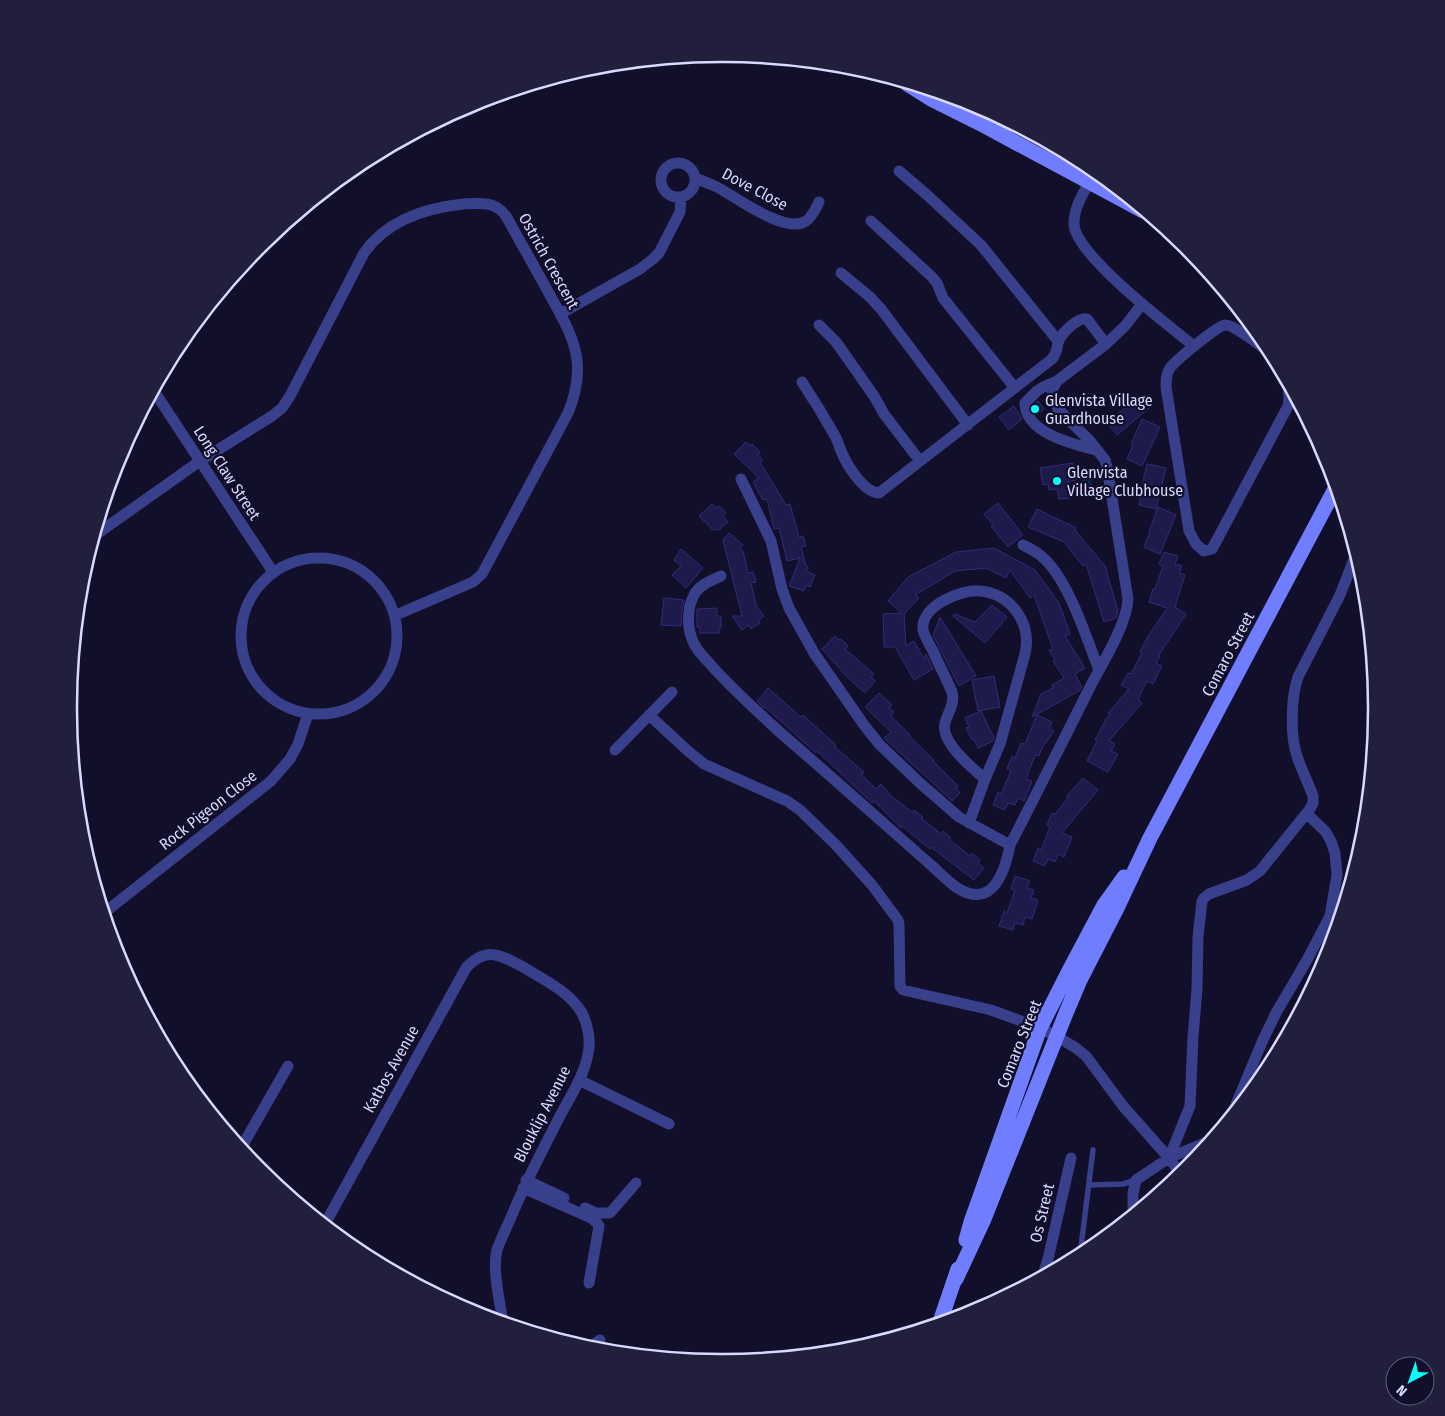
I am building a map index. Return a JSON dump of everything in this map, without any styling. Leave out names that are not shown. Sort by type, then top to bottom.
[{"type":"street","points":[[925,96],[1088,176]]},
{"type":"street","name":"Dove Close","points":[[682,163],[690,167],[695,178],[692,190],[686,196],[681,197],[673,196],[663,188],[661,180],[666,168],[682,163]]},
{"type":"street","points":[[899,171],[981,245],[1058,341]]},
{"type":"street","name":"Dove Close","points":[[695,178],[716,187],[774,220],[786,224],[794,225],[806,221],[819,202]]},
{"type":"street","points":[[1092,179],[1080,200],[1075,215],[1076,233],[1093,257],[1117,282],[1194,346]]},
{"type":"street","name":"Dove Close","points":[[560,314],[640,269],[653,259],[659,253],[680,212],[681,197]]},
{"type":"street","name":"Ostrich Crescent","points":[[102,530],[200,461],[282,408],[367,249],[378,237],[406,219],[437,207],[472,203],[499,208],[506,216],[560,314],[572,344],[577,360],[578,375],[574,399],[479,578],[396,615]]},
{"type":"street","points":[[870,221],[932,276],[943,298],[1015,388]]},
{"type":"street","points":[[841,273],[870,297],[881,309],[968,425]]},
{"type":"street","points":[[1096,450],[1046,433],[1028,415],[1025,405],[1027,400],[1042,387],[1057,381],[1106,344],[1125,326],[1142,304]]},
{"type":"street","points":[[802,382],[836,438],[851,470],[863,484],[871,491],[877,493],[882,492],[1052,359],[1057,351],[1058,341],[1076,322],[1084,318],[1090,322],[1106,344]]},
{"type":"street","points":[[819,325],[836,342],[874,396],[884,414],[920,461]]},
{"type":"street","points":[[1253,340],[1234,328],[1225,325],[1220,327],[1194,346],[1170,368],[1167,375],[1166,387],[1190,531],[1196,544],[1204,551],[1212,549],[1288,406],[1289,399]]},
{"type":"street","points":[[721,576],[705,584],[694,594],[688,618],[690,632],[698,650],[725,681],[756,711],[958,888],[969,893],[985,893],[997,882],[1002,872],[1008,858],[1010,845],[1124,618],[1128,599],[1109,474],[1105,460],[1090,441],[1058,408],[1052,390],[1057,381]]},
{"type":"street","name":"Long Claw Street","points":[[157,396],[273,572]]},
{"type":"street","points":[[740,479],[771,541],[786,600],[814,653],[876,741],[959,817],[1010,845]]},
{"type":"street","name":"Comaro Street","points":[[943,1314],[956,1279],[984,1220],[1080,980],[1150,838],[1332,495]]},
{"type":"street","points":[[1023,545],[1041,556],[1060,580],[1073,602],[1099,670]]},
{"type":"street","points":[[321,557],[346,561],[368,574],[380,586],[396,615],[399,641],[393,667],[379,689],[358,705],[334,714],[308,714],[288,708],[270,697],[256,682],[244,658],[241,644],[241,624],[247,604],[258,586],[273,572],[296,560],[321,557]]},
{"type":"street","points":[[1169,1158],[1190,1106],[1198,936],[1203,899],[1209,894],[1247,880],[1260,871],[1307,814],[1313,803],[1313,798],[1295,749],[1292,715],[1295,691],[1298,677],[1340,595],[1352,565]]},
{"type":"street","points":[[969,823],[1000,744],[1025,654],[1027,640],[1023,622],[1012,605],[996,595],[979,590],[958,594],[930,610],[925,617],[923,629],[952,692],[953,698],[944,729],[946,736],[964,761],[985,780]]},
{"type":"street","points":[[615,750],[672,692]]},
{"type":"street","name":"Rock Pigeon Close","points":[[109,909],[271,781],[290,759],[298,744],[308,714]]},
{"type":"street","points":[[649,715],[704,764],[793,804],[836,845],[880,895],[898,920],[900,986],[903,990],[991,1010],[1056,1036],[1086,1056],[1123,1106],[1176,1167]]},
{"type":"street","points":[[1241,1093],[1276,1013],[1330,916],[1337,875],[1335,853],[1325,831],[1307,814]]},
{"type":"street","name":"Comaro Street","points":[[956,1279],[971,1222],[1040,1028],[1104,905],[1150,838]]},
{"type":"street","name":"Katbos Avenue","points":[[328,1218],[466,968],[476,958],[482,956],[493,954],[504,956]]},
{"type":"street","name":"Blouklip Avenue","points":[[501,1314],[498,1296],[496,1256],[524,1184],[579,1080],[588,1055],[589,1043],[586,1024],[581,1012],[571,999],[560,990],[504,956]]},
{"type":"street","points":[[245,1142],[288,1066]]},
{"type":"street","points":[[579,1080],[669,1124]]},
{"type":"street","points":[[1133,1205],[1136,1180],[1169,1158],[1196,1147]]},
{"type":"street","name":"Os Street","points":[[1046,1267],[1071,1158]]},
{"type":"street","points":[[524,1184],[596,1213],[604,1214],[610,1213],[636,1183]]},
{"type":"street","points":[[524,1184],[591,1218],[597,1223],[589,1283]]},
{"type":"lane","points":[[1081,1245],[1092,1150]]},
{"type":"lane","points":[[1088,1185],[1123,1184],[1136,1180]]},
{"type":"water","points":[[1090,474],[1092,488],[1083,490],[1081,475]]},
{"type":"building","points":[[1140,395],[1150,407],[1117,435],[1107,423]]},
{"type":"building","points":[[1038,401],[1044,409],[1037,415],[1033,405]]},
{"type":"building","points":[[1014,406],[1022,419],[1009,430],[999,417]]},
{"type":"building","points":[[1142,419],[1160,427],[1142,466],[1127,459],[1133,445],[1131,444]]},
{"type":"building","points":[[746,442],[751,446],[752,444],[760,452],[758,455],[763,460],[760,462],[786,505],[790,504],[799,537],[803,536],[806,546],[801,547],[806,566],[808,567],[806,571],[815,575],[810,587],[806,585],[804,591],[789,586],[800,558],[787,561],[779,528],[774,529],[767,499],[763,500],[753,482],[759,478],[734,454]]},
{"type":"building","name":"Glenvista Village Clubhouse","points":[[1073,463],[1076,480],[1068,482],[1070,498],[1059,499],[1057,489],[1049,490],[1048,484],[1043,485],[1040,468]]},
{"type":"building","points":[[1147,464],[1166,468],[1156,509],[1139,505]]},
{"type":"building","points":[[998,503],[1023,535],[1008,547],[984,514]]},
{"type":"building","points":[[712,504],[716,508],[719,506],[726,513],[723,516],[728,522],[720,529],[713,530],[699,516]]},
{"type":"building","points":[[1158,507],[1176,515],[1160,554],[1144,547]]},
{"type":"building","points":[[1037,509],[1076,528],[1075,530],[1105,566],[1118,611],[1116,618],[1104,622],[1086,564],[1083,566],[1064,542],[1028,527]]},
{"type":"building","points":[[729,533],[743,545],[740,548],[743,551],[748,573],[753,572],[756,582],[751,583],[756,605],[764,616],[758,621],[760,623],[751,629],[748,625],[742,630],[732,616],[742,616],[723,540]]},
{"type":"building","points":[[994,548],[1035,570],[1059,603],[1070,634],[1065,636],[1085,668],[1075,674],[1082,687],[1079,691],[1032,717],[1041,694],[1053,688],[1052,685],[1064,678],[1053,661],[1055,660],[1049,650],[1053,649],[1034,595],[1030,598],[1010,570],[1006,578],[986,568],[955,571],[915,595],[919,598],[904,614],[906,646],[914,641],[924,659],[926,654],[933,669],[914,680],[895,647],[884,647],[883,614],[902,613],[888,601],[908,577],[956,552]]},
{"type":"building","points":[[681,549],[703,568],[686,588],[672,575],[681,566],[674,560]]},
{"type":"building","points":[[1164,552],[1178,556],[1175,564],[1182,566],[1179,573],[1185,575],[1175,607],[1186,614],[1159,655],[1156,663],[1162,666],[1153,684],[1147,681],[1138,699],[1142,703],[1109,741],[1115,744],[1111,751],[1118,754],[1108,772],[1087,761],[1097,741],[1095,740],[1110,714],[1108,713],[1129,689],[1121,685],[1128,673],[1131,674],[1148,636],[1167,608],[1149,602],[1163,566],[1159,564]]},
{"type":"building","points":[[664,598],[684,600],[681,626],[661,625]]},
{"type":"building","points":[[992,605],[1007,617],[985,643],[953,616],[954,614],[975,622]]},
{"type":"building","points":[[717,608],[717,616],[721,616],[719,633],[700,633],[700,628],[697,627],[697,609]]},
{"type":"building","points":[[940,617],[976,676],[959,686],[933,635]]},
{"type":"building","points":[[835,636],[848,646],[845,649],[874,674],[871,677],[875,681],[865,693],[847,677],[822,649]]},
{"type":"building","points":[[994,676],[1000,707],[978,711],[972,680]]},
{"type":"building","points":[[768,688],[801,717],[803,715],[836,745],[834,746],[864,772],[861,774],[876,789],[881,784],[891,796],[912,812],[914,810],[941,834],[943,831],[951,838],[950,840],[970,856],[972,853],[980,860],[978,863],[984,868],[974,880],[931,847],[930,849],[902,826],[901,828],[874,801],[872,803],[817,751],[816,753],[764,708],[757,701]]},
{"type":"building","points":[[879,693],[892,705],[889,708],[894,712],[891,716],[958,786],[956,788],[960,793],[952,801],[884,738],[891,732],[865,707]]},
{"type":"building","points":[[981,711],[994,738],[993,741],[978,748],[966,728],[969,727],[965,718]]},
{"type":"building","points":[[1037,715],[1052,722],[1049,729],[1054,731],[1042,748],[1039,756],[1035,755],[1026,779],[1032,781],[1024,801],[1018,798],[1015,805],[1008,803],[1005,810],[993,805],[998,792],[1001,794],[1011,771],[1007,769],[1012,756],[1015,758],[1021,743],[1025,744]]},
{"type":"building","points":[[1083,778],[1098,790],[1062,833],[1072,837],[1064,857],[1058,854],[1055,862],[1048,859],[1045,866],[1033,861],[1038,848],[1041,850],[1050,827],[1047,825],[1052,813],[1055,814],[1068,798],[1066,797]]},
{"type":"building","points":[[1015,876],[1030,881],[1027,888],[1034,890],[1031,898],[1038,900],[1032,919],[1025,917],[1023,925],[1015,923],[1013,930],[999,926],[1004,911],[1007,913],[1015,890],[1011,889]]},
{"type":"place","name":"Glenvista Village Guardhouse","points":[[1035,409]]},
{"type":"place","name":"Glenvista Village Clubhouse","points":[[1057,481]]}]
